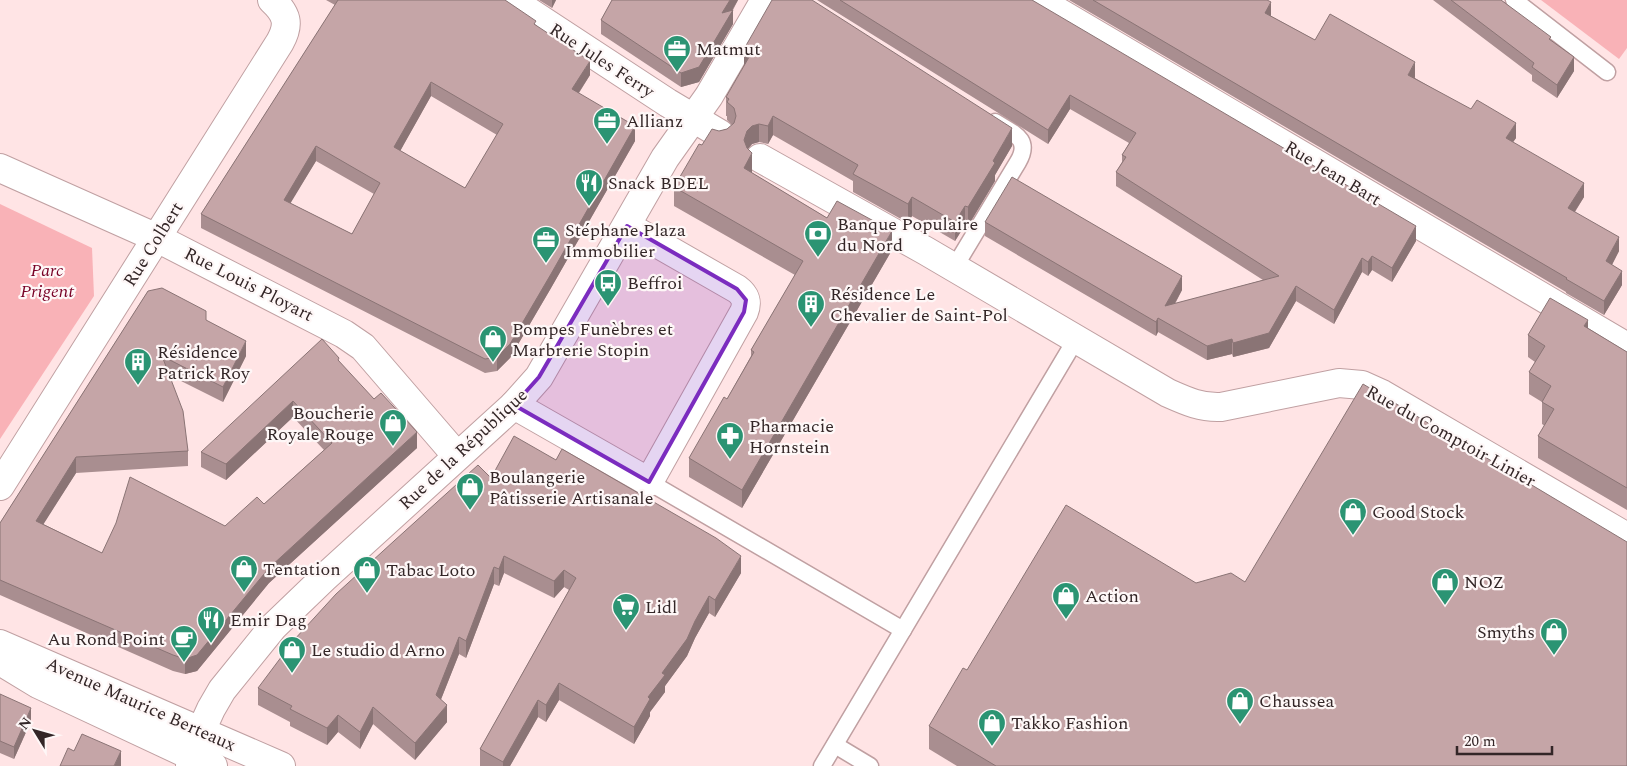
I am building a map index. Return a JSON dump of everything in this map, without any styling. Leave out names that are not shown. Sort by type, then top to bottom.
[{"type":"street","name":"Rue Colbert","points":[[0,486],[285,34],[287,26],[284,14],[272,0]]},
{"type":"street","name":"Rue Jules Ferry","points":[[511,0],[693,119]]},
{"type":"street","name":"Rue de la République","points":[[198,763],[201,731],[211,709],[222,690],[273,627],[457,456],[514,406],[532,385],[545,367],[665,158],[718,82],[765,0]]},
{"type":"street","name":"Rue Jean Bart","points":[[1038,0],[1627,346]]},
{"type":"street","points":[[693,119],[720,134]]},
{"type":"street","name":"Rue du Comptoir Linier","points":[[760,158],[910,242],[1168,393],[1195,405],[1210,408],[1241,404],[1327,385],[1345,383],[1362,385],[1382,394],[1627,537]]},
{"type":"street","name":"Rue Louis Ployart","points":[[0,168],[157,238],[351,338],[363,348],[457,456]]},
{"type":"street","points":[[514,406],[649,482],[744,312],[746,303],[743,294],[737,289],[626,226]]},
{"type":"street","name":"Avenue Maurice Berteaux","points":[[0,644],[281,766]]},
{"type":"street","name":"Avenue Maurice Berteaux","points":[[0,661],[38,684],[198,763]]},
{"type":"lane","points":[[1514,0],[1607,72]]},
{"type":"lane","points":[[954,268],[1021,158],[1024,148],[1023,142],[1019,138],[982,114]]},
{"type":"lane","points":[[822,766],[1076,339]]},
{"type":"lane","points":[[649,482],[903,630]]},
{"type":"lane","points":[[834,745],[870,766]]},
{"type":"highlighted area","points":[[627,226],[737,289],[746,300],[744,312],[649,482],[514,405],[539,377]]},
{"type":"green space","points":[[1541,0],[1627,0],[1627,48],[1619,59]]},
{"type":"green space","name":"Parc Prigent","points":[[0,204],[92,248],[94,296],[0,439]]},
{"type":"building","points":[[338,0],[505,0],[536,21],[534,24],[590,61],[572,89],[635,126],[510,344],[497,357],[485,359],[201,214]],"holes":[[[431,82],[503,124],[465,188],[394,147]],[[316,146],[380,183],[352,234],[284,200]]]},
{"type":"building","points":[[612,0],[730,0],[722,13],[733,10],[699,67],[681,73],[601,20]]},
{"type":"building","points":[[772,0],[812,0],[1012,128],[993,161],[995,163],[968,207],[965,206],[955,222],[912,197],[908,204],[853,174],[858,165],[773,116],[768,126],[759,124],[752,126],[747,131],[744,140],[747,148],[752,153],[744,168],[827,218],[837,201],[892,231],[742,490],[689,458],[724,397],[727,399],[754,352],[751,350],[803,261],[674,187],[699,144],[702,145],[712,129],[719,131],[727,129],[734,123],[736,116],[734,108],[727,102],[729,99],[726,97],[756,45],[744,49]]},
{"type":"building","points":[[840,0],[1032,0],[1416,226],[1392,268],[1372,256],[1368,262],[1362,258],[1334,310],[1296,286],[1269,333],[1233,343],[1232,339],[1207,346],[1158,318],[1156,322],[985,222],[1012,177],[1182,276],[1165,306],[1279,276],[1116,172],[1126,157],[1122,155],[1136,133],[1070,95],[1048,130]]},
{"type":"building","points":[[1093,0],[1267,0],[1271,2],[1265,13],[1315,40],[1330,14],[1415,62],[1408,75],[1471,109],[1477,100],[1516,123],[1506,138],[1584,183],[1568,208],[1619,237],[1606,261],[1622,271],[1604,301]]},
{"type":"building","points":[[1451,0],[1501,0],[1551,37],[1549,39],[1574,57],[1557,85],[1532,67],[1534,63]]},
{"type":"building","points":[[162,288],[206,311],[206,320],[246,341],[223,387],[162,356],[183,411],[188,451],[76,457],[36,521],[102,553],[116,523],[130,477],[225,526],[257,497],[264,504],[332,443],[293,401],[226,464],[201,452],[322,339],[339,358],[338,360],[374,399],[381,393],[417,432],[269,568],[197,655],[185,659],[0,580],[0,523],[148,291]]},
{"type":"building","points":[[1550,298],[1588,320],[1584,326],[1627,352],[1627,488],[1538,436],[1554,409],[1542,402],[1551,386],[1529,372],[1545,346],[1528,335]]},
{"type":"building","points":[[1363,384],[1627,542],[1627,766],[996,766],[929,726],[963,668],[967,670],[1066,505],[1196,583],[1231,573],[1245,582]]},
{"type":"building","points":[[514,436],[556,460],[562,449],[716,538],[741,556],[715,600],[709,596],[687,639],[662,673],[665,675],[648,697],[650,699],[634,727],[559,683],[546,705],[538,700],[503,762],[480,749],[576,578],[564,570],[554,581],[504,556],[499,569],[494,567],[466,641],[459,637],[436,695],[447,705],[415,743],[373,707],[360,732],[338,715],[327,728],[290,709],[292,706],[258,688],[294,640],[336,594],[478,465],[491,478]]},
{"type":"building","points":[[0,694],[31,708],[14,747],[0,741]]},
{"type":"building","points":[[82,734],[121,751],[114,766],[60,766],[68,748],[74,751]]},
{"type":"place","name":"Matmut","points":[[677,73]]},
{"type":"place","name":"Allianz","points":[[607,145]]},
{"type":"place","name":"Snack BDEL","points":[[589,207]]},
{"type":"place","name":"Banque Populaire du Nord","points":[[818,258]]},
{"type":"place","name":"Stéphane Plaza Immobilier","points":[[546,264]]},
{"type":"place","name":"Beffroi","points":[[608,307]]},
{"type":"place","name":"Résidence Le Chevalier de Saint-Pol","points":[[811,328]]},
{"type":"place","name":"Pompes Funèbres et Marbrerie Stopin","points":[[493,363]]},
{"type":"place","name":"Résidence Patrick Roy","points":[[138,386]]},
{"type":"place","name":"Boucherie Royale Rouge","points":[[393,447]]},
{"type":"place","name":"Pharmacie Hornstein","points":[[730,460]]},
{"type":"place","name":"Boulangerie Pâtisserie Artisanale","points":[[470,511]]},
{"type":"place","name":"Good Stock","points":[[1353,536]]},
{"type":"place","name":"Tentation","points":[[244,593]]},
{"type":"place","name":"Tabac Loto","points":[[367,594]]},
{"type":"place","name":"NOZ","points":[[1445,606]]},
{"type":"place","name":"Action","points":[[1066,620]]},
{"type":"place","name":"Lidl","points":[[626,631]]},
{"type":"place","name":"Emir Dag","points":[[211,644]]},
{"type":"place","name":"Smyths","points":[[1554,656]]},
{"type":"place","name":"Au Rond Point","points":[[184,663]]},
{"type":"place","name":"Le studio d Arno","points":[[292,674]]},
{"type":"place","name":"Chaussea","points":[[1240,725]]},
{"type":"place","name":"Takko Fashion","points":[[992,747]]}]
